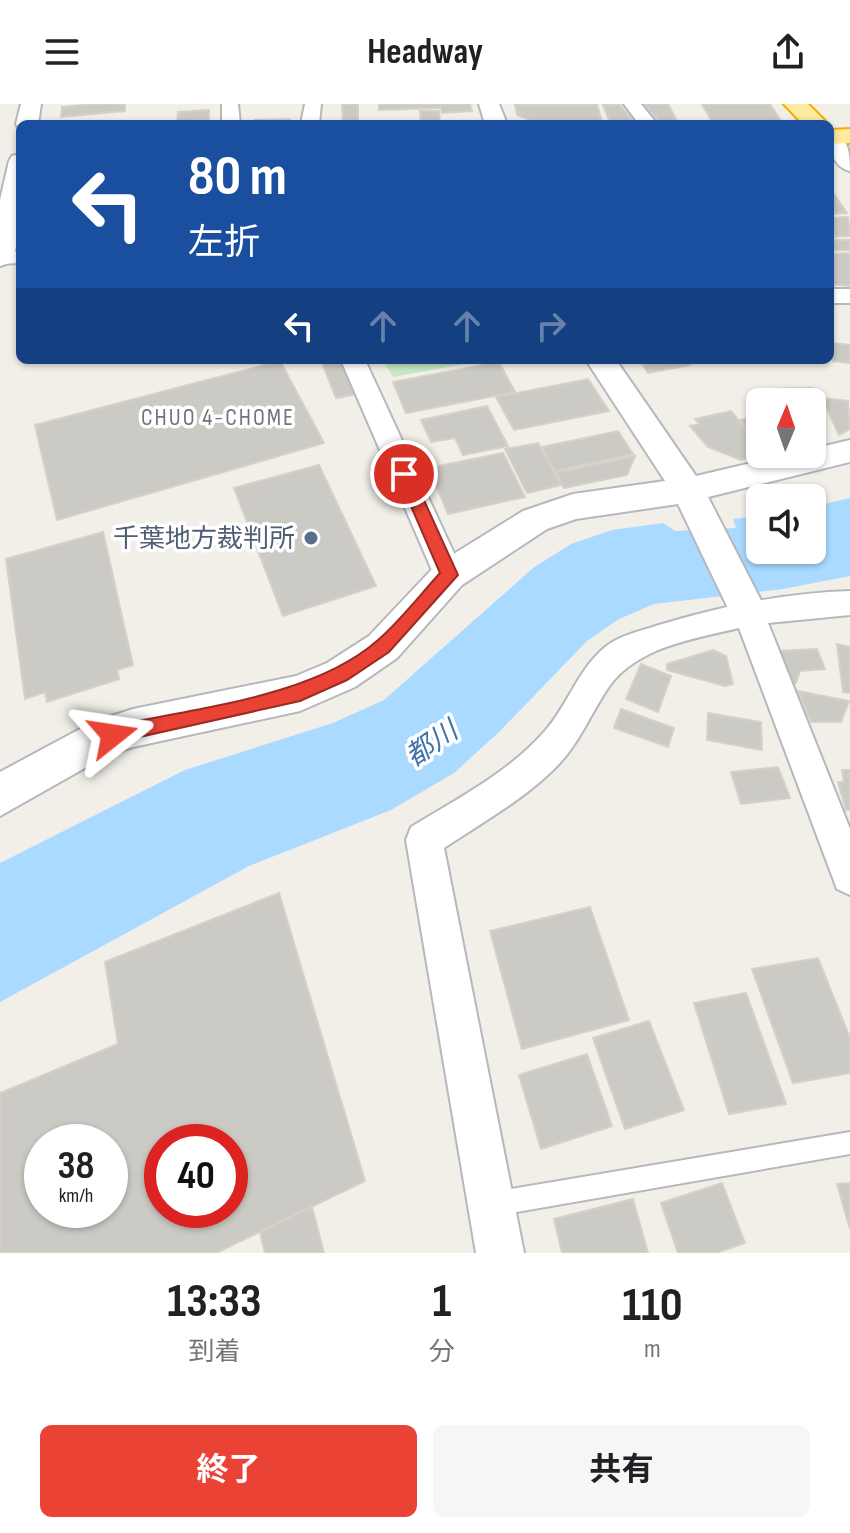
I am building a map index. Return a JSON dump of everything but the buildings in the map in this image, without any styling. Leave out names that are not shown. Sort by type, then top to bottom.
[{"type":"highway","points":[[795,104],[812,120]]},
{"type":"street","points":[[632,104],[645,120]]},
{"type":"street","points":[[834,142],[850,164]]},
{"type":"street","points":[[0,258],[5,203],[16,170]]},
{"type":"street","points":[[355,364],[449,575]]},
{"type":"street","points":[[604,364],[688,490],[749,614],[850,876]]},
{"type":"street","points":[[0,795],[93,741],[133,728],[300,693],[341,675],[383,647],[449,575],[535,520],[598,502],[688,490],[850,451]]},
{"type":"street","points":[[500,1253],[424,840],[526,771],[557,742],[610,659],[644,642],[749,614],[850,603]]},
{"type":"lane","points":[[491,1204],[850,1143]]},
{"type":"green space","points":[[385,364],[464,364],[393,377]]},
{"type":"water","name":"都川","points":[[850,498],[850,576],[783,589],[654,604],[619,619],[587,641],[498,733],[454,773],[391,810],[249,866],[0,1002],[0,863],[185,770],[333,723],[384,700],[533,568],[571,544],[612,530],[663,523],[675,531],[736,528],[733,519],[746,518],[746,564],[826,564],[826,504]]},
{"type":"place","name":"千葉地方裁判所","points":[[311,538]]},
{"type":"district","name":"CHUO 4-CHOME","points":[[218,417]]},
{"type":"route","points":[[113,735],[133,728],[300,693],[341,675],[383,647],[449,575],[404,474]]}]
